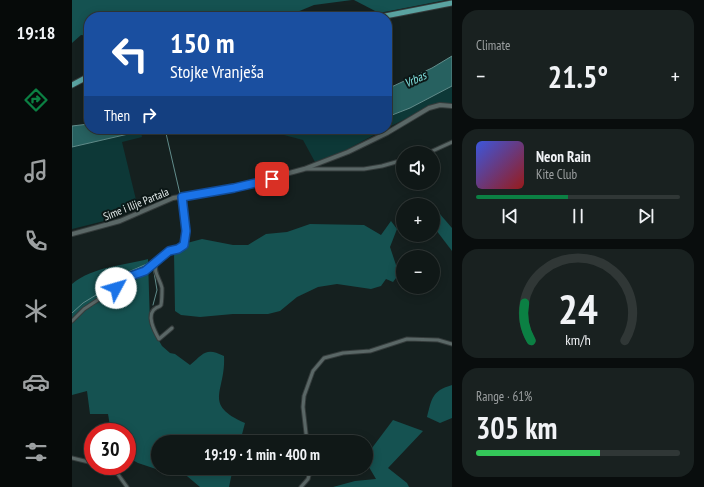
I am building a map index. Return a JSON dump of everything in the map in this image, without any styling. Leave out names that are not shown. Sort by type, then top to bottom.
[{"type":"main road","points":[[392,15],[452,3]]},
{"type":"main road","points":[[72,85],[84,79]]},
{"type":"street","name":"Sime i Ilije Partala","points":[[392,130],[429,108],[440,105],[452,106]]},
{"type":"street","name":"Sime i Ilije Partala","points":[[72,234],[107,226],[165,201],[251,184],[304,169],[355,149],[385,134]]},
{"type":"street","points":[[440,148],[452,142]]},
{"type":"street","points":[[304,169],[364,169],[396,162]]},
{"type":"street","points":[[72,321],[84,309],[116,288],[128,277],[145,271],[169,251],[178,249],[185,242],[186,231],[182,197]]},
{"type":"street","points":[[156,263],[155,270],[160,284],[162,299],[160,307],[153,311],[152,324],[159,338],[172,328]]},
{"type":"street","points":[[306,435],[303,407],[304,396],[313,371],[324,358],[343,353],[370,351],[407,340],[438,340],[452,344]]},
{"type":"street","points":[[72,458],[84,461]]},
{"type":"street","points":[[118,475],[127,487]]},
{"type":"street","points":[[301,487],[308,479],[309,475]]},
{"type":"shaded area","points":[[72,0],[352,0],[314,5],[297,12],[84,12],[84,35],[81,35],[72,43]]},
{"type":"shaded area","points":[[354,0],[446,0],[384,12],[377,12]]},
{"type":"shaded area","points":[[452,86],[452,106],[445,103],[435,104],[392,126],[392,115],[410,108]]},
{"type":"shaded area","points":[[128,134],[142,134],[142,137],[122,142],[138,208],[108,220],[72,229],[72,147]]},
{"type":"shaded area","points":[[259,134],[376,134],[346,150],[315,162],[303,140],[284,135]]},
{"type":"shaded area","points":[[440,214],[452,228],[452,251],[440,235]]},
{"type":"shaded area","points":[[391,221],[396,228],[390,247],[396,265],[396,278],[393,282],[386,279],[381,286],[371,289],[337,284],[318,287],[297,297],[280,311],[268,314],[233,314],[200,317],[181,315],[175,311],[174,252],[179,250],[187,243],[202,239],[233,245],[248,245],[266,234],[287,232],[310,224],[364,225],[381,235]]},
{"type":"shaded area","points":[[148,259],[150,325],[162,346],[170,353],[175,354],[190,365],[199,357],[209,352],[218,353],[224,356],[224,368],[219,396],[220,403],[224,410],[245,423],[242,435],[151,435],[151,467],[136,462],[136,423],[110,423],[108,414],[90,414],[87,391],[72,395],[72,284],[90,273],[109,267]]},
{"type":"shaded area","points":[[452,385],[452,418],[440,423],[427,417],[434,396],[440,390]]},
{"type":"shaded area","points":[[393,420],[423,431],[388,468],[407,483],[409,487],[333,487],[355,481],[376,479],[373,474],[373,447]]},
{"type":"shaded area","points":[[186,475],[232,475],[229,487],[200,487]]},
{"type":"water","name":"Vrbas","points":[[452,56],[452,86],[410,108],[392,115],[392,87],[432,68]]},
{"type":"water","points":[[84,125],[84,134],[128,134],[72,147],[72,126]]},
{"type":"waterway","points":[[166,134],[180,194]]},
{"type":"waterway","points":[[72,313],[83,303],[114,284],[126,273],[156,260],[165,251],[179,245],[183,239]]},
{"type":"waterway","points":[[153,266],[157,290],[153,305]]},
{"type":"route","points":[[116,288],[128,277],[145,271],[169,251],[178,249],[184,245],[186,231],[182,197],[219,191],[272,179]]}]
